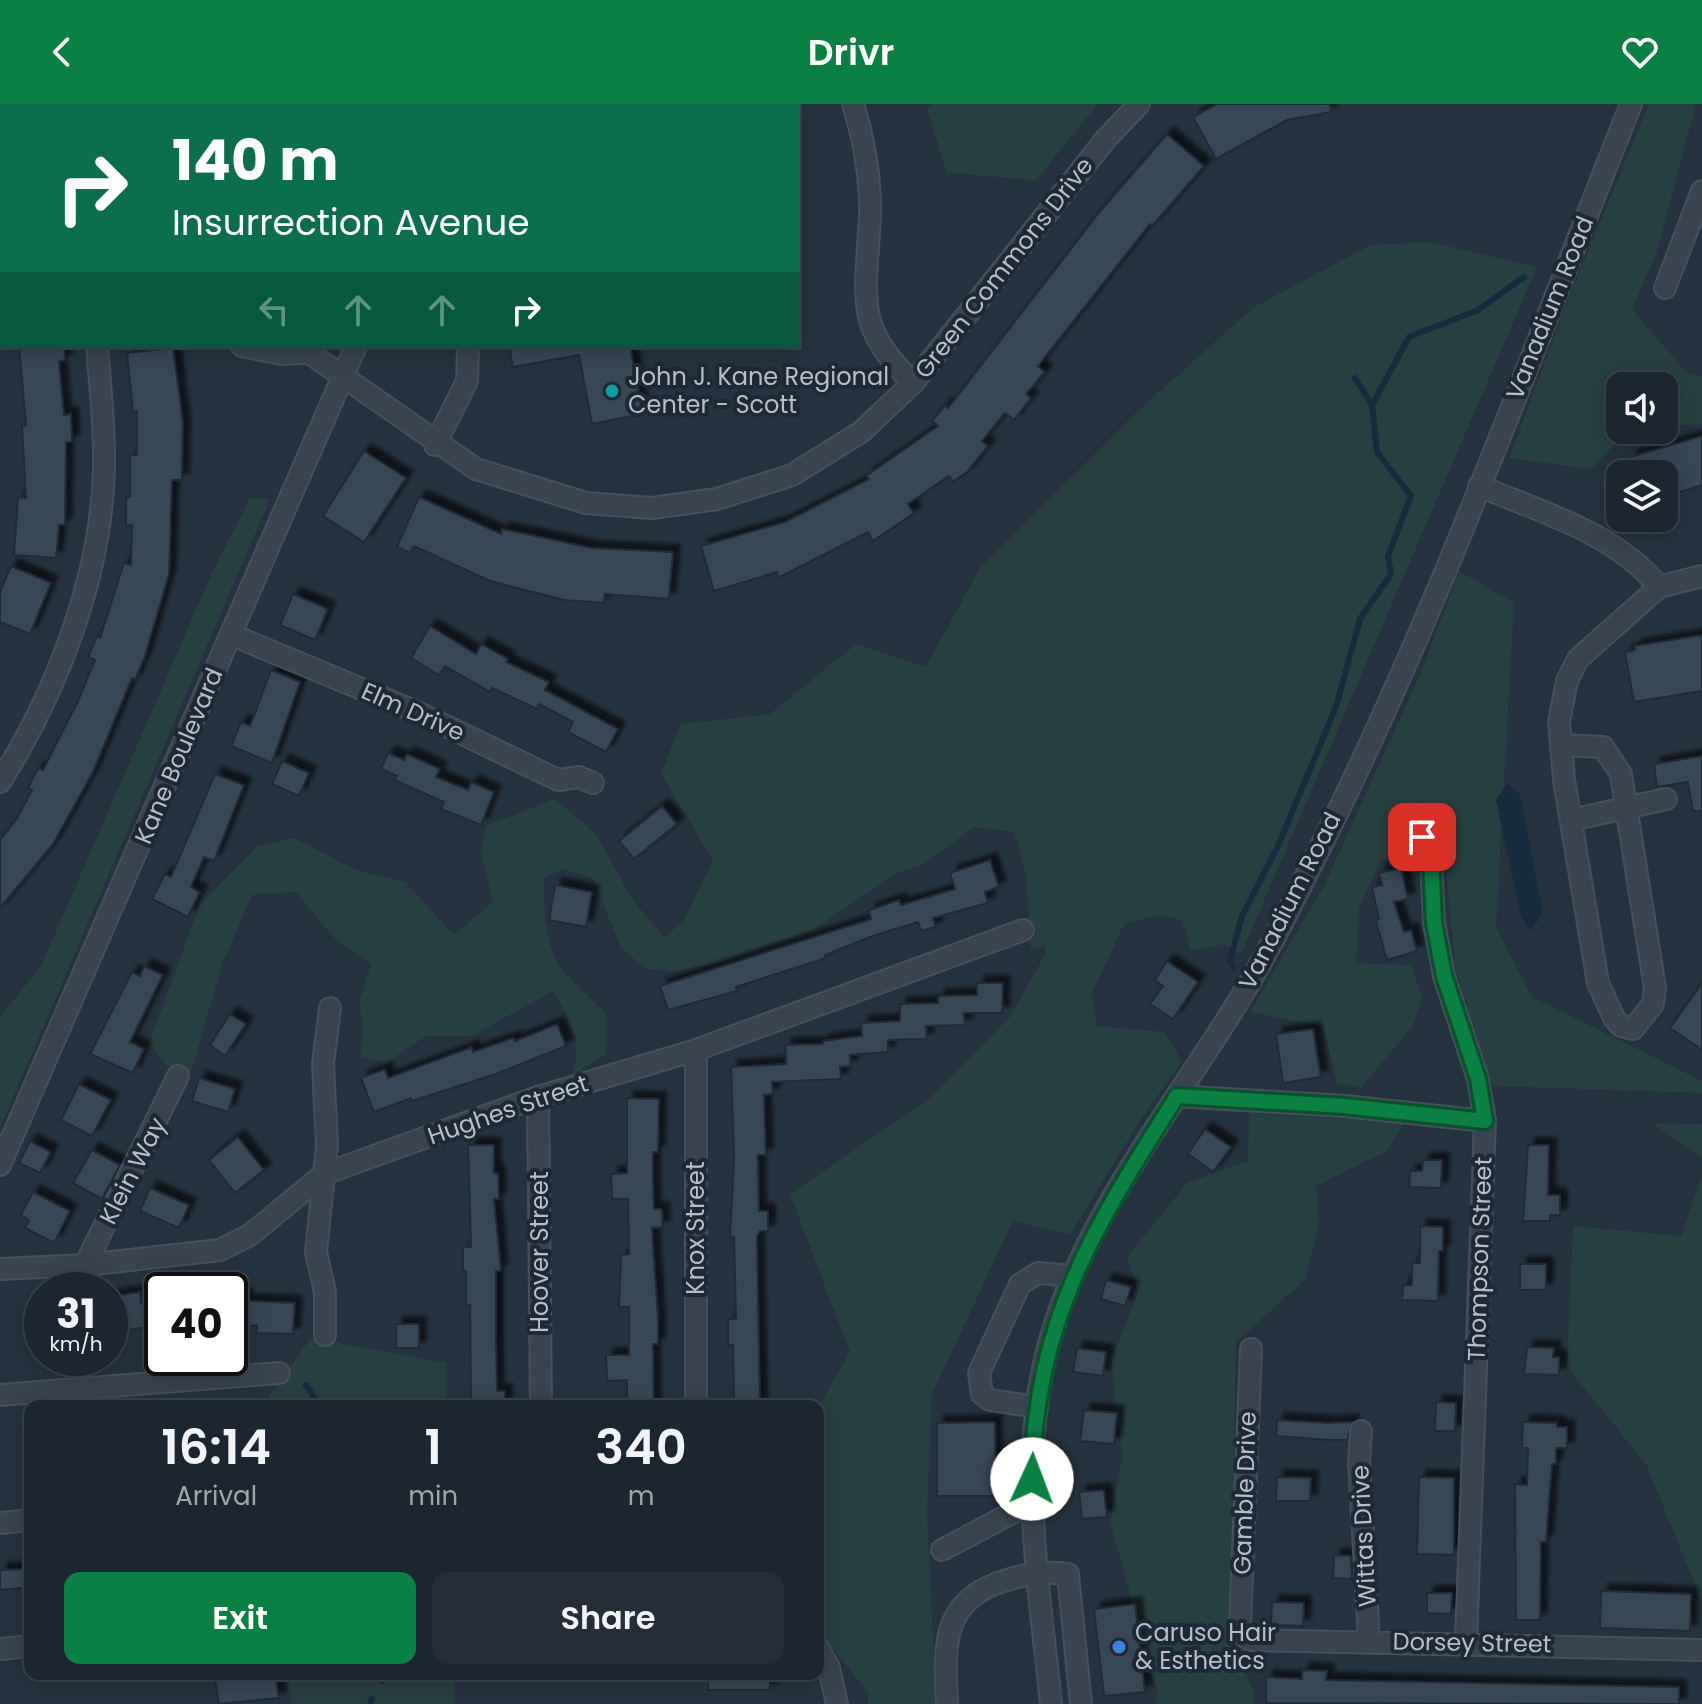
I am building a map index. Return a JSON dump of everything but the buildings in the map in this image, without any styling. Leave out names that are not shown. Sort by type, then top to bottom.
[{"type":"street","points":[[853,104],[864,140],[870,201],[867,284],[871,327],[887,356],[913,383]]},
{"type":"street","name":"Green Commons Drive","points":[[303,349],[435,445],[476,469],[586,503],[652,508],[717,499],[792,475],[861,432],[913,383],[1105,140],[1139,104]]},
{"type":"street","name":"Vanadium Road","points":[[1051,1704],[1031,1503],[1037,1407],[1049,1342],[1072,1276],[1114,1197],[1234,1009],[1313,860],[1380,722],[1479,486],[1631,104]]},
{"type":"street","points":[[1665,288],[1702,191]]},
{"type":"street","points":[[0,782],[35,718],[85,586],[104,470],[97,348]]},
{"type":"street","points":[[253,348],[282,354],[303,349]]},
{"type":"street","name":"Kane Boulevard","points":[[0,1165],[355,348]]},
{"type":"street","points":[[435,445],[467,381],[468,348]]},
{"type":"street","points":[[1479,486],[1587,532],[1641,564],[1659,587]]},
{"type":"street","points":[[1561,745],[1603,747],[1614,758],[1621,774],[1655,988],[1653,1004],[1633,1029],[1621,1026],[1614,1018],[1598,983],[1571,820],[1561,745],[1559,722],[1567,681],[1578,659],[1659,587],[1702,576]]},
{"type":"street","name":"Elm Drive","points":[[232,635],[417,712],[558,780],[579,777],[593,783]]},
{"type":"street","points":[[1571,820],[1666,799]]},
{"type":"street","name":"Thompson Street","points":[[1422,837],[1431,858],[1434,923],[1444,976],[1478,1079],[1485,1121],[1466,1642]]},
{"type":"street","name":"Hughes Street","points":[[0,1269],[85,1265],[220,1250],[250,1235],[324,1174],[538,1097],[696,1050],[1023,930]]},
{"type":"street","points":[[325,1335],[325,1292],[316,1252],[327,1145],[323,1064],[330,1008]]},
{"type":"street","name":"Knox Street","points":[[696,1050],[696,1400]]},
{"type":"street","name":"Klein Way","points":[[85,1265],[178,1076]]},
{"type":"street","points":[[1177,1096],[1344,1106],[1485,1121]]},
{"type":"street","name":"Hoover Street","points":[[538,1097],[541,1400]]},
{"type":"street","points":[[1037,1407],[990,1400],[982,1394],[979,1373],[1020,1284],[1038,1273],[1072,1276]]},
{"type":"street","name":"Gamble Drive","points":[[1244,1636],[1240,1625],[1251,1349]]},
{"type":"street","points":[[0,1395],[279,1373]]},
{"type":"street","name":"Wittas Drive","points":[[1361,1431],[1359,1462],[1369,1641]]},
{"type":"street","points":[[942,1550],[1031,1503]]},
{"type":"street","points":[[0,1523],[24,1521]]},
{"type":"street","points":[[947,1704],[945,1658],[952,1620],[967,1598],[993,1584],[1037,1571],[1068,1574],[1081,1704]]},
{"type":"street","name":"Dorsey Street","points":[[1244,1636],[1250,1640],[1466,1642],[1702,1650]]},
{"type":"street","points":[[0,1649],[24,1647]]},
{"type":"street","points":[[824,1658],[837,1704]]},
{"type":"green space","points":[[931,104],[1098,104],[1036,180],[947,173],[927,109]]},
{"type":"green space","points":[[1649,104],[1696,104],[1657,251],[1632,310],[1687,373],[1702,377],[1702,424],[1678,425],[1678,372],[1606,372],[1606,444],[1615,444],[1591,469],[1509,458],[1572,290]]},
{"type":"green space","points":[[1430,242],[1537,267],[1241,954],[1224,944],[1191,951],[1182,920],[1157,915],[1124,924],[1092,993],[1097,1026],[1165,1032],[1182,1062],[1141,1119],[1070,1235],[1013,1221],[932,1394],[927,1513],[936,1704],[868,1704],[868,1692],[824,1637],[822,1400],[850,1352],[790,1194],[929,1099],[1010,1017],[1046,953],[1044,946],[1031,949],[1026,874],[1014,832],[974,827],[924,864],[899,872],[814,929],[713,964],[673,971],[646,969],[621,948],[593,878],[562,869],[545,878],[546,926],[557,961],[572,981],[607,1014],[606,1054],[573,1075],[576,1062],[574,1031],[553,991],[472,1036],[426,1036],[387,1062],[360,1057],[363,1029],[359,1002],[371,964],[337,941],[296,892],[252,895],[223,962],[190,1075],[165,1064],[149,1044],[200,904],[258,846],[294,838],[356,870],[405,882],[454,935],[493,902],[481,853],[486,826],[555,799],[596,834],[632,899],[664,937],[683,922],[713,860],[661,774],[681,724],[770,714],[856,644],[926,667],[980,568],[1141,408],[1254,307],[1371,245]]},
{"type":"green space","points":[[250,498],[270,499],[0,1128],[0,1017],[41,966],[212,573]]},
{"type":"green space","points":[[1459,571],[1514,603],[1496,927],[1532,997],[1702,1081],[1702,1093],[1493,1086],[1456,971],[1444,851],[1431,844],[1380,861],[1359,909],[1356,963],[1412,965],[1422,999],[1413,1026],[1361,1087],[1337,1083],[1323,1026],[1250,1012],[1325,884],[1423,668]]},
{"type":"green space","points":[[1249,1113],[1404,1123],[1387,1151],[1316,1186],[1319,1225],[1305,1280],[1236,1342],[1230,1648],[1254,1691],[1254,1704],[1155,1704],[1157,1690],[1110,1522],[1122,1457],[1111,1363],[1138,1292],[1127,1257],[1187,1183],[1248,1161]]},
{"type":"green space","points":[[1652,1123],[1702,1124],[1702,1157]]},
{"type":"green space","points":[[1702,1176],[1702,1602],[1646,1464],[1567,1367],[1573,1226],[1681,1236]]},
{"type":"green space","points":[[311,1338],[446,1363],[447,1400],[266,1400]]},
{"type":"green space","points":[[287,1680],[454,1680],[455,1704],[292,1704]]},
{"type":"water","points":[[1507,784],[1520,794],[1543,913],[1531,931],[1521,917],[1496,800]]},
{"type":"waterway","points":[[1372,405],[1409,337],[1478,310],[1524,277]]},
{"type":"waterway","points":[[1233,967],[1230,960],[1242,916],[1278,846],[1336,707],[1360,619],[1391,574],[1388,556],[1411,496],[1377,452],[1372,405],[1355,378]]},
{"type":"waterway","points":[[306,1385],[315,1400]]},
{"type":"waterway","points":[[370,1704],[372,1699]]},
{"type":"place","name":"John J. Kane Regional Center - Scott","points":[[612,391]]},
{"type":"place","name":"Caruso Hair & Esthetics","points":[[1119,1647]]},
{"type":"route","points":[[1032,1479],[1037,1407],[1049,1342],[1072,1276],[1114,1197],[1177,1096],[1344,1106],[1485,1121],[1478,1079],[1444,976],[1434,923],[1431,858],[1422,837]]}]
